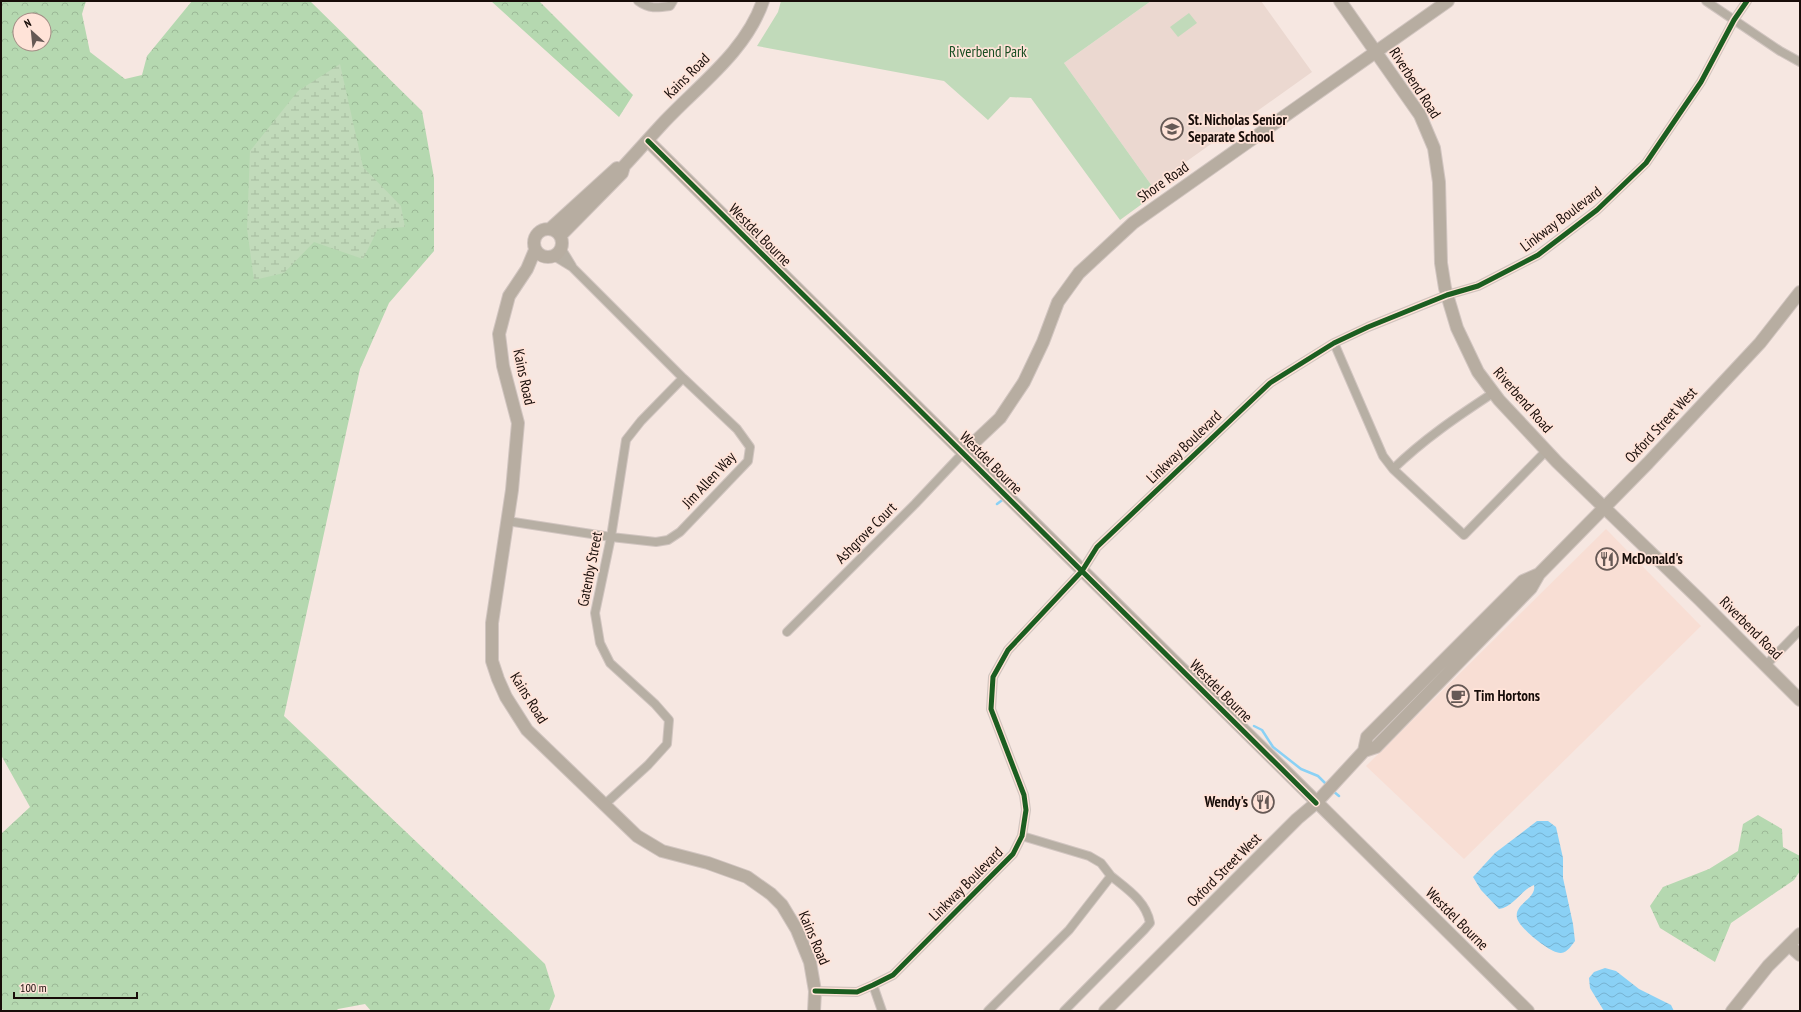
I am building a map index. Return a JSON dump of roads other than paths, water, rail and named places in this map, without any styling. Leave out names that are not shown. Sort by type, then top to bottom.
[{"type":"street","points":[[638,1],[645,6],[657,8],[670,6],[673,1]]},
{"type":"street","name":"Kains Road","points":[[763,1],[741,43],[712,75],[664,121],[648,141],[624,166],[615,168],[551,246],[527,269],[509,296],[500,334],[503,366],[518,423],[514,471],[492,623],[492,661],[506,697],[527,730],[637,836],[662,851],[708,863],[747,877],[782,905],[797,930],[810,962],[815,991],[814,1011]]},
{"type":"street","name":"Riverbend Road","points":[[1340,1],[1425,122],[1434,148],[1439,182],[1441,263],[1447,295],[1465,348],[1478,372],[1494,393],[1546,451],[1605,507],[1800,700]]},
{"type":"street","name":"Shore Road","points":[[963,453],[1000,418],[1024,382],[1043,342],[1058,302],[1079,273],[1133,223],[1448,1]]},
{"type":"street","points":[[1706,1],[1780,51],[1800,62]]},
{"type":"street","name":"Linkway Boulevard","points":[[815,991],[857,992],[873,986],[893,974],[1013,854],[1022,836],[1026,810],[1024,795],[991,709],[993,677],[1008,650],[1082,570],[1097,547],[1270,383],[1334,344],[1368,327],[1447,295],[1478,286],[1538,255],[1597,210],[1646,163],[1701,82],[1734,20],[1747,1]]},
{"type":"street","name":"Westdel Bourne","points":[[648,141],[1528,1011]]},
{"type":"street","name":"Jim Allen Way","points":[[507,521],[610,537],[656,542],[668,540],[680,532],[748,461],[750,447],[737,429],[683,378],[551,246]]},
{"type":"street","name":"Oxford Street West","points":[[1105,1011],[1297,819],[1316,803],[1364,750],[1367,737],[1523,581],[1539,574],[1605,507],[1760,343],[1800,292]]},
{"type":"street","points":[[1334,344],[1383,456],[1393,469],[1464,535],[1546,451]]},
{"type":"street","name":"Gatenby Street","points":[[604,805],[648,765],[667,744],[669,720],[655,704],[610,663],[600,643],[595,613],[610,537],[626,440],[641,421],[683,378]]},
{"type":"street","points":[[1393,469],[1415,447],[1494,393]]},
{"type":"street","name":"Ashgrove Court","points":[[787,632],[915,504],[963,453]]},
{"type":"street","points":[[1766,665],[1800,630]]},
{"type":"street","points":[[1022,836],[1089,856],[1102,863],[1111,876],[1133,894],[1144,906],[1148,914],[1150,923],[1144,930],[1064,1011]]},
{"type":"street","points":[[988,1011],[1069,930],[1111,876]]},
{"type":"street","points":[[1732,1011],[1768,966],[1800,934]]},
{"type":"street","points":[[1789,945],[1800,956]]},
{"type":"street","points":[[873,986],[882,1011]]},
{"type":"water","points":[[1537,821],[1548,821],[1556,827],[1563,858],[1563,878],[1573,924],[1575,941],[1571,947],[1561,953],[1550,949],[1536,940],[1523,928],[1517,918],[1519,908],[1532,894],[1534,885],[1529,887],[1509,905],[1499,909],[1481,890],[1473,877],[1495,853]]},
{"type":"water","points":[[1605,968],[1616,971],[1639,989],[1671,1005],[1674,1011],[1604,1011],[1590,988],[1589,978],[1594,972]]},
{"type":"waterway","points":[[1010,492],[1017,484]]},
{"type":"waterway","points":[[997,504],[1005,498]]},
{"type":"waterway","points":[[1254,726],[1262,730],[1273,747],[1301,769],[1318,776],[1328,786]]},
{"type":"waterway","points":[[1333,791],[1339,796]]},
{"type":"place","name":"St. Nicholas Senior Separate School","points":[[1172,129]]},
{"type":"place","name":"McDonald's","points":[[1607,559]]},
{"type":"place","name":"Tim Hortons","points":[[1458,696]]},
{"type":"place","name":"Wendy's","points":[[1263,802]]},
{"type":"park label","name":"Riverbend Park","points":[[988,52]]}]
